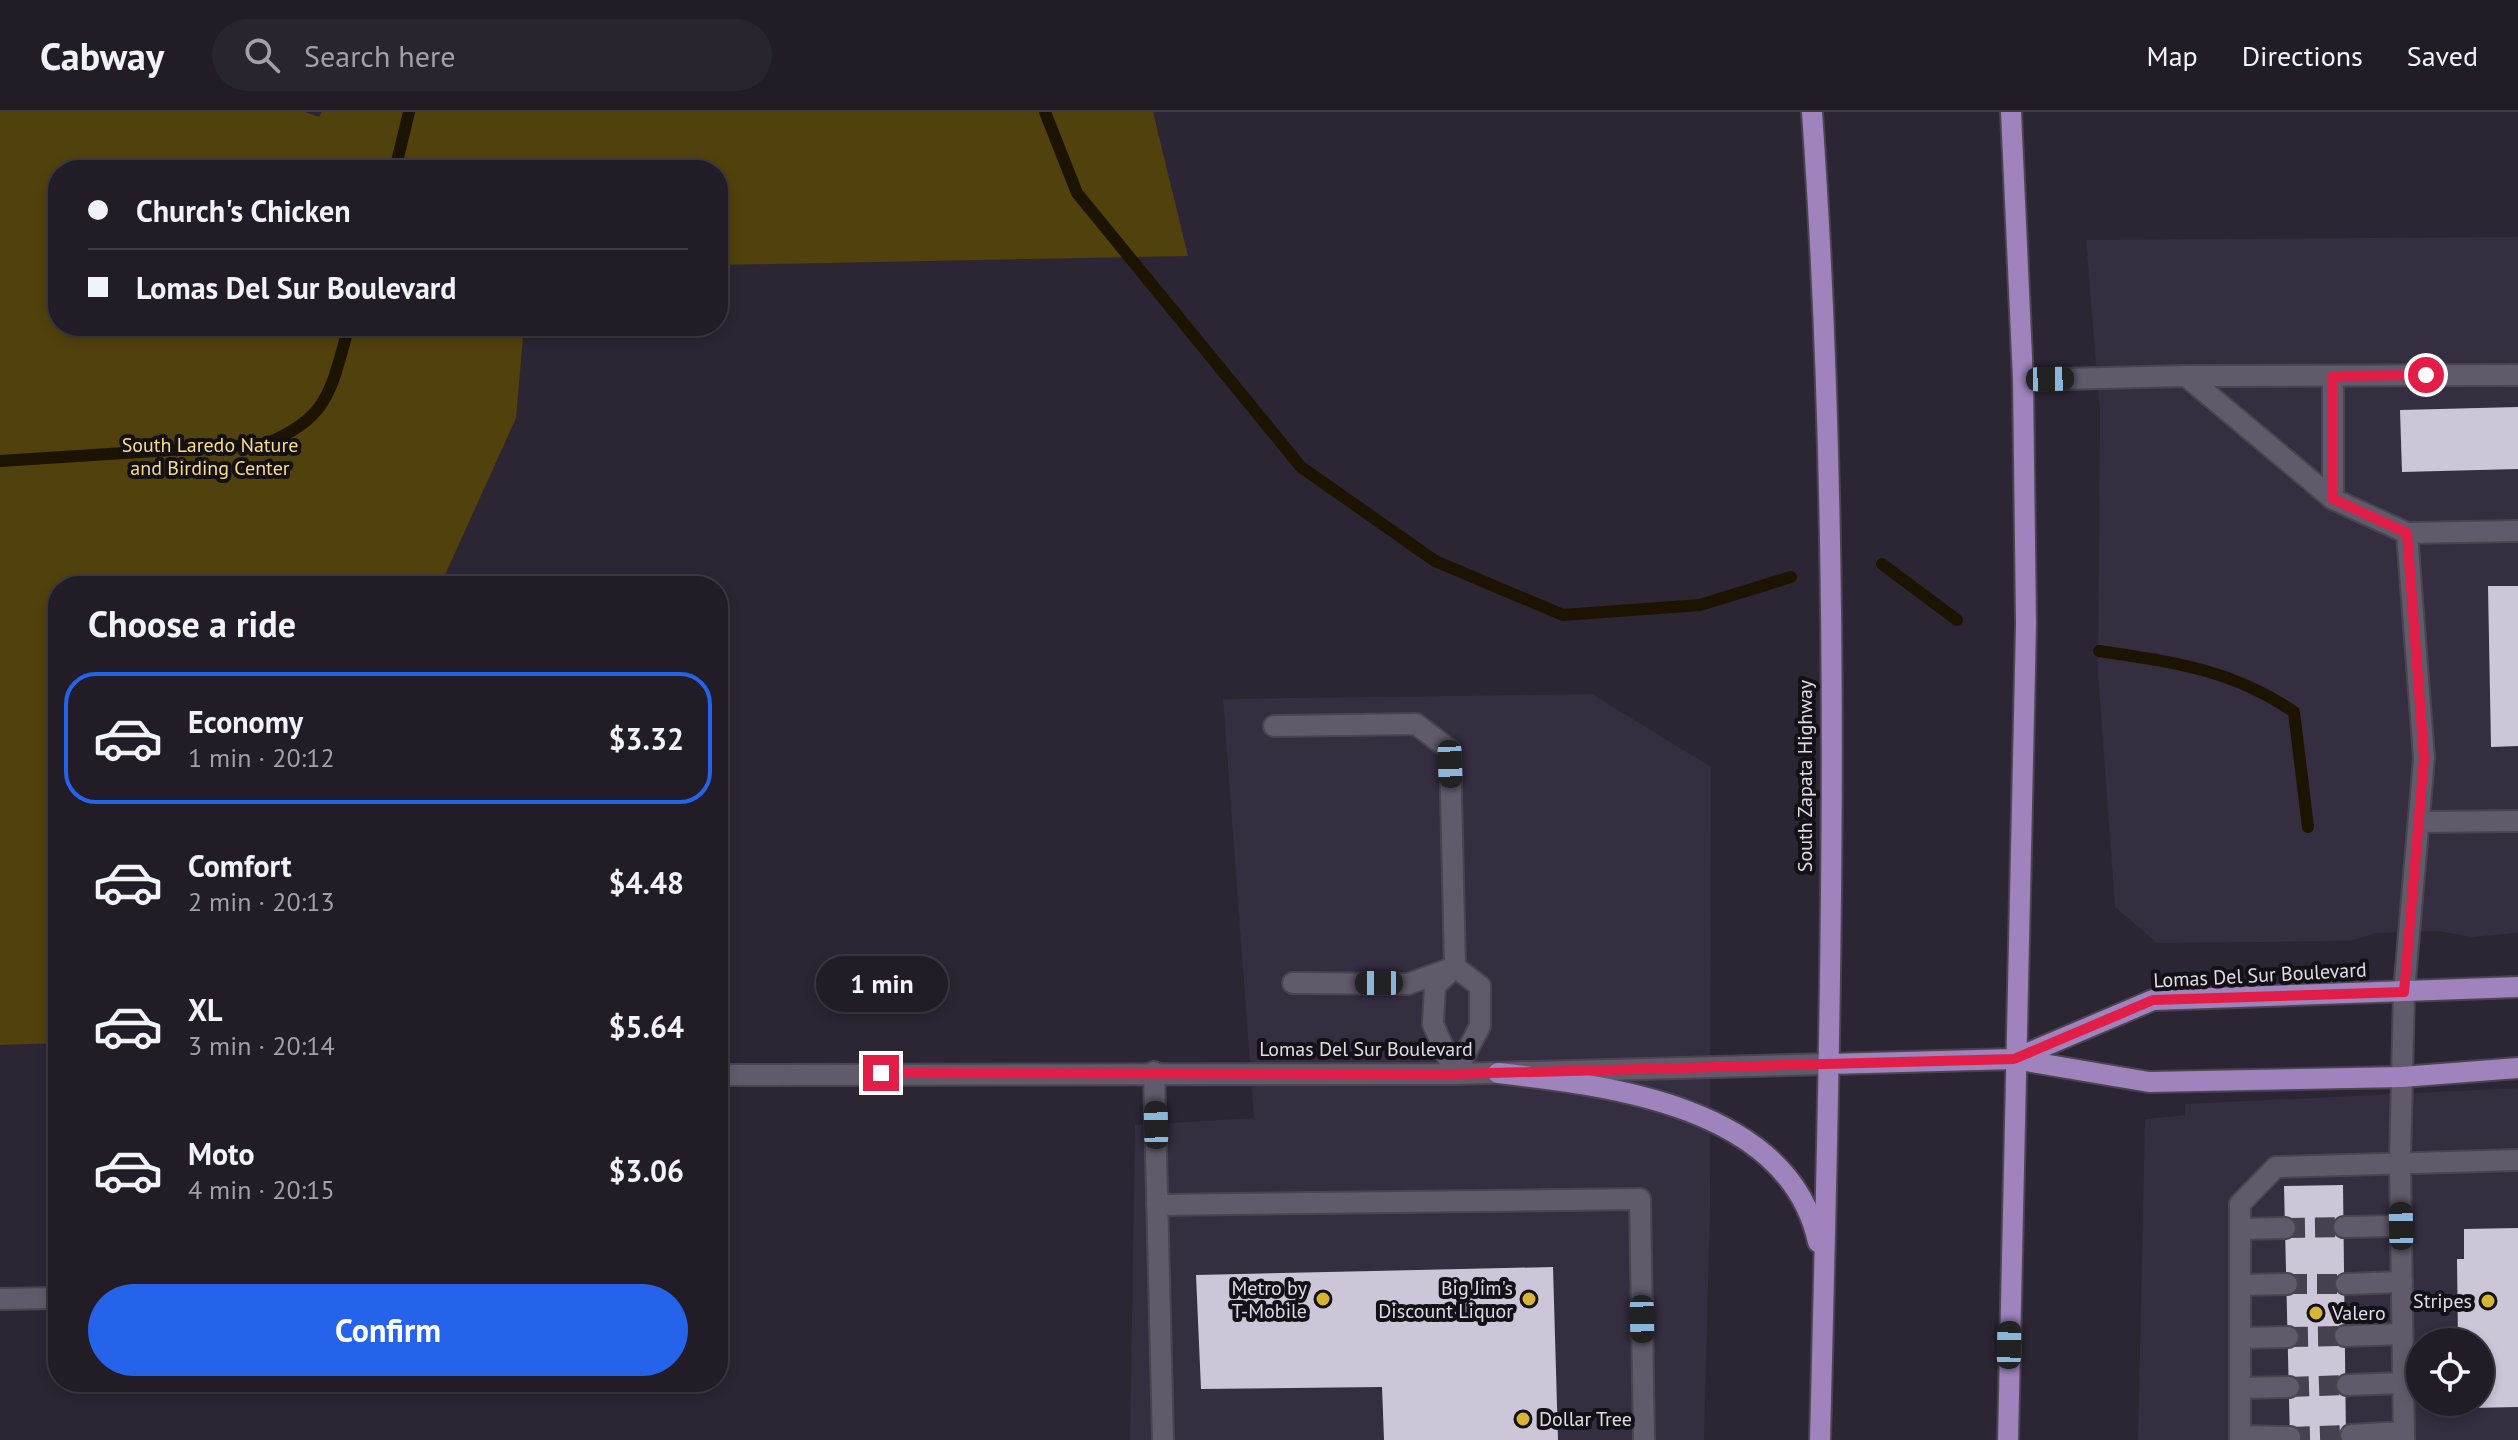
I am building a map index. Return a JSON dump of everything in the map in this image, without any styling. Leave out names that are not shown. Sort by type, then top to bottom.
[{"type":"main road","name":"South Zapata Highway","points":[[1812,112],[1829,470],[1829,1064],[1820,1440]]},
{"type":"main road","points":[[2008,1440],[2014,1059],[2026,624],[2023,380],[2011,112]]},
{"type":"main road","name":"Lomas Del Sur Boulevard","points":[[2014,1059],[2153,1000],[2518,987]]},
{"type":"main road","name":"Lomas Del Sur Boulevard","points":[[1829,1064],[2014,1059],[2149,1082],[2402,1077],[2518,1068]]},
{"type":"main road","points":[[1498,1073],[1627,1094],[1704,1118],[1753,1144],[1792,1180],[1804,1200],[1814,1223],[1824,1286]]},
{"type":"street","points":[[2023,380],[2518,375]]},
{"type":"street","points":[[2186,376],[2333,499],[2407,533],[2518,531]]},
{"type":"street","points":[[2333,376],[2333,499]]},
{"type":"street","points":[[2351,1435],[2404,1436],[2400,1162],[2404,992],[2424,758],[2407,533]]},
{"type":"street","points":[[1274,726],[1416,724],[1450,750],[1455,967],[1435,986],[1433,1024],[1455,1074]]},
{"type":"street","points":[[2419,822],[2518,821]]},
{"type":"street","points":[[1293,983],[1408,984],[1455,967]]},
{"type":"street","points":[[1455,967],[1480,986],[1480,1026],[1455,1074]]},
{"type":"street","name":"Lomas Del Sur Boulevard","points":[[728,1075],[1455,1074],[1829,1064]]},
{"type":"street","points":[[1154,1072],[1163,1440]]},
{"type":"street","points":[[2290,1437],[2240,1438],[2240,1204],[2276,1167],[2518,1160]]},
{"type":"street","points":[[1157,1205],[1640,1199],[1644,1440]]},
{"type":"street","points":[[2344,1227],[2401,1226]]},
{"type":"street","points":[[2240,1229],[2285,1228]]},
{"type":"street","points":[[2346,1284],[2402,1282]]},
{"type":"street","points":[[2240,1285],[2287,1284]]},
{"type":"street","points":[[0,1299],[48,1298]]},
{"type":"street","points":[[2345,1336],[2402,1334]]},
{"type":"street","points":[[2240,1338],[2288,1337]]},
{"type":"street","points":[[2347,1385],[2403,1383]]},
{"type":"street","points":[[2240,1388],[2289,1387]]},
{"type":"shaded area","points":[[2518,237],[2518,933],[2472,937],[2437,931],[2377,933],[2350,941],[2157,943],[2115,907],[2098,674],[2100,413],[2086,240]]},
{"type":"shaded area","points":[[1592,694],[1711,767],[1710,1212],[1704,1440],[1130,1440],[1135,1125],[1254,1118],[1223,699]]},
{"type":"shaded area","points":[[2518,1088],[2518,1440],[2138,1440],[2145,1119],[2185,1115],[2185,1104]]},
{"type":"green space","name":"South Laredo Nature and Birding Center","points":[[0,112],[305,112],[319,117],[322,112],[1153,112],[1188,256],[728,265],[728,160],[48,160],[48,336],[523,336],[516,418],[445,576],[48,576],[48,1043],[0,1045]]},
{"type":"building","points":[[2518,407],[2518,469],[2402,472],[2400,410]]},
{"type":"building","points":[[2488,586],[2518,586],[2518,746],[2491,747]]},
{"type":"building","name":"Valero","points":[[2343,1185],[2346,1440],[2290,1440],[2284,1186]]},
{"type":"building","name":"Stripes","points":[[2518,1228],[2518,1407],[2494,1408],[2494,1328],[2458,1328],[2457,1259],[2464,1259],[2464,1229]]},
{"type":"building","points":[[1553,1267],[1558,1440],[1384,1440],[1382,1387],[1201,1389],[1196,1275]]},
{"type":"waterway","points":[[397,160],[409,112]]},
{"type":"waterway","points":[[1045,112],[1077,193],[1301,467],[1435,561],[1563,615],[1700,605],[1791,577]]},
{"type":"waterway","points":[[0,461],[265,444],[303,423],[325,399],[346,336]]},
{"type":"waterway","points":[[1882,564],[1957,620]]},
{"type":"waterway","points":[[2099,651],[2176,664],[2224,677],[2271,697],[2294,712],[2308,827]]},
{"type":"tunnel","points":[[2285,1228],[2344,1227]]},
{"type":"tunnel","points":[[2287,1284],[2346,1284]]},
{"type":"tunnel","points":[[2288,1337],[2345,1336]]},
{"type":"tunnel","points":[[2289,1387],[2347,1385]]},
{"type":"tunnel","points":[[2290,1437],[2351,1435]]},
{"type":"place","name":"Metro by T-Mobile","points":[[1323,1299]]},
{"type":"place","name":"Big Jim's Discount Liquor","points":[[1529,1299]]},
{"type":"place","name":"Stripes","points":[[2488,1301]]},
{"type":"place","name":"Valero","points":[[2316,1313]]},
{"type":"place","name":"Dollar Tree","points":[[1523,1419]]},
{"type":"route","points":[[881,1073],[1455,1074],[2014,1059],[2153,1000],[2404,992],[2424,758],[2407,533],[2333,499],[2333,376],[2426,375]]}]
